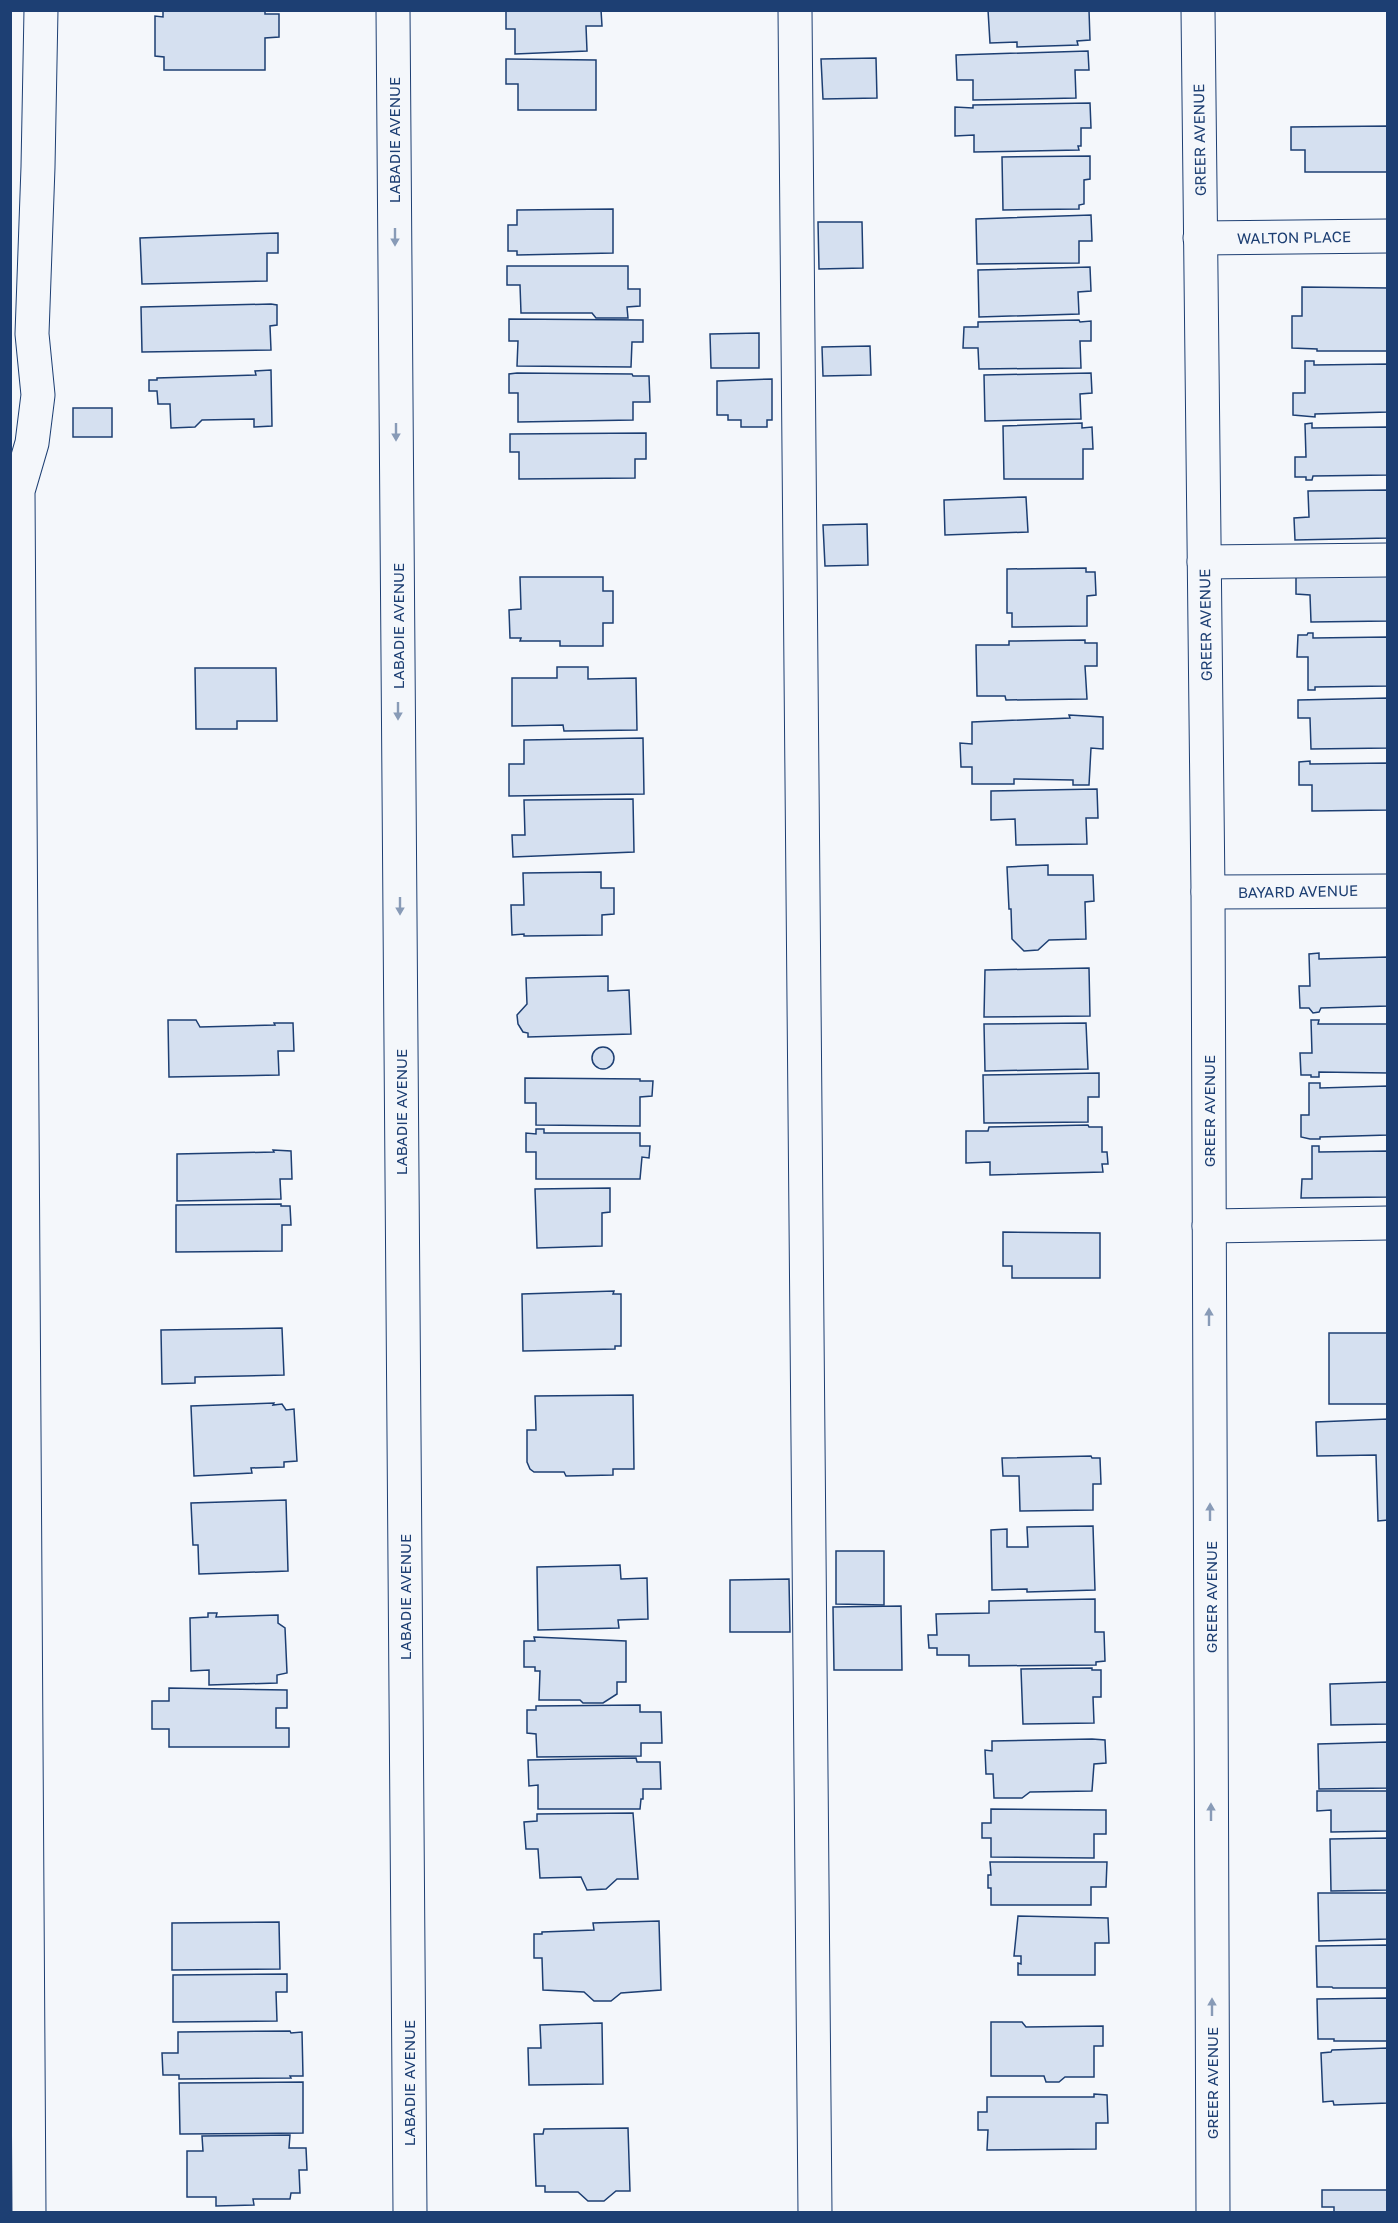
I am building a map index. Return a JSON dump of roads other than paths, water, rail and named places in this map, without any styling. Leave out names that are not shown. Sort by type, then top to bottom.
[{"type":"street","points":[[29,2212],[18,491],[32,443],[38,395],[32,334],[41,10]]},
{"type":"street","name":"LABADIE AVENUE","points":[[393,10],[410,2212]]},
{"type":"street","points":[[795,10],[815,2212]]},
{"type":"street","name":"GREER AVENUE","points":[[1198,10],[1208,892],[1213,2212]]},
{"type":"street","name":"WALTON PLACE","points":[[1200,238],[1388,236]]},
{"type":"street","points":[[1204,562],[1388,560]]},
{"type":"street","name":"BAYARD AVENUE","points":[[1208,892],[1388,891]]},
{"type":"street","points":[[1209,1226],[1388,1223]]}]
